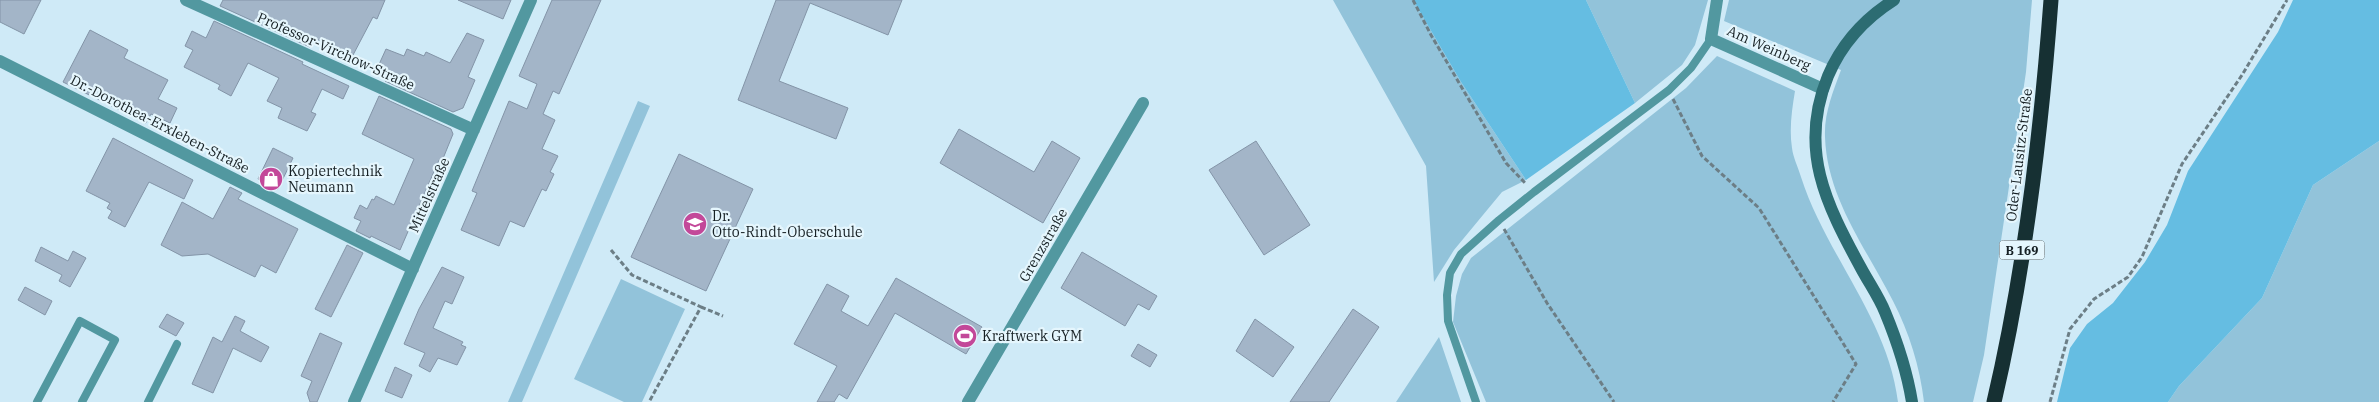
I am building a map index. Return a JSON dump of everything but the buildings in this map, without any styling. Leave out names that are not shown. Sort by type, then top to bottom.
[{"type":"highway","name":"Oder-Lausitz-Straße","points":[[1994,402],[2003,362],[2033,190],[2044,97],[2051,0]]},
{"type":"street","name":"Professor-Virchow-Straße","points":[[186,0],[474,130]]},
{"type":"street","name":"Mittelstraße","points":[[354,402],[531,0]]},
{"type":"street","name":"Am Weinberg","points":[[1717,0],[1711,39],[1823,88]]},
{"type":"street","points":[[1894,0],[1877,10],[1850,37],[1836,57],[1823,88],[1817,109],[1814,139],[1821,185],[1844,236],[1884,310],[1908,374],[1912,402]]},
{"type":"street","name":"Dr.-Dorothea-Erxleben-Straße","points":[[0,61],[413,269]]},
{"type":"street","name":"Grenzstraße","points":[[968,402],[1143,104]]},
{"type":"lane","points":[[1476,402],[1448,321],[1447,295],[1450,272],[1461,254],[1534,192],[1669,90],[1691,68],[1711,39]]},
{"type":"lane","points":[[37,402],[80,321],[115,340],[82,402]]},
{"type":"lane","points":[[148,402],[176,344]]},
{"type":"path","points":[[1413,0],[1431,35],[1506,162],[1534,192]]},
{"type":"path","points":[[2050,402],[2070,330],[2094,299],[2128,277],[2142,257],[2182,164],[2242,75],[2287,0]]},
{"type":"path","points":[[1669,90],[1702,156],[1759,208],[1856,364],[1833,402]]},
{"type":"path","points":[[1499,220],[1546,304],[1614,402]]},
{"type":"path","points":[[611,250],[632,274],[723,316]]},
{"type":"path","points":[[649,402],[701,306]]},
{"type":"shaded area","points":[[1333,0],[1413,0],[1461,82],[1526,180],[1502,192],[1454,250],[1434,282],[1426,166]]},
{"type":"shaded area","points":[[1413,0],[1586,0],[1635,103],[1526,180],[1461,82]]},
{"type":"shaded area","points":[[1586,0],[1708,0],[1695,45],[1682,65],[1635,103]]},
{"type":"shaded area","points":[[1729,0],[2032,0],[2026,72],[1984,355],[1973,402],[1924,402],[1917,363],[1904,325],[1840,202],[1827,159],[1825,128],[1832,95],[1841,70],[1724,21]]},
{"type":"shaded area","points":[[2293,0],[2379,0],[2379,141],[2313,185],[2262,298],[2179,386],[2168,402],[2057,402],[2070,348],[2087,324],[2113,303],[2145,262],[2167,225],[2188,171],[2278,32]]},
{"type":"shaded area","points":[[1717,56],[1795,91],[1791,134],[1794,158],[1812,206],[1870,315],[1882,343],[1892,372],[1898,402],[1486,402],[1453,322],[1456,296],[1462,274],[1471,258],[1686,88]]},
{"type":"shaded area","points":[[638,101],[650,106],[522,402],[508,402]]},
{"type":"shaded area","points":[[2379,141],[2379,402],[2168,402],[2179,386],[2262,298],[2313,185]]},
{"type":"shaded area","points":[[621,279],[685,309],[642,402],[624,402],[574,379]]},
{"type":"shaded area","points":[[1439,337],[1461,402],[1396,402]]},
{"type":"place","name":"Kopiertechnik Neumann","points":[[271,179]]},
{"type":"place","name":"Dr. Otto-Rindt-Oberschule","points":[[695,224]]},
{"type":"place","name":"Kraftwerk GYM","points":[[965,336]]}]
